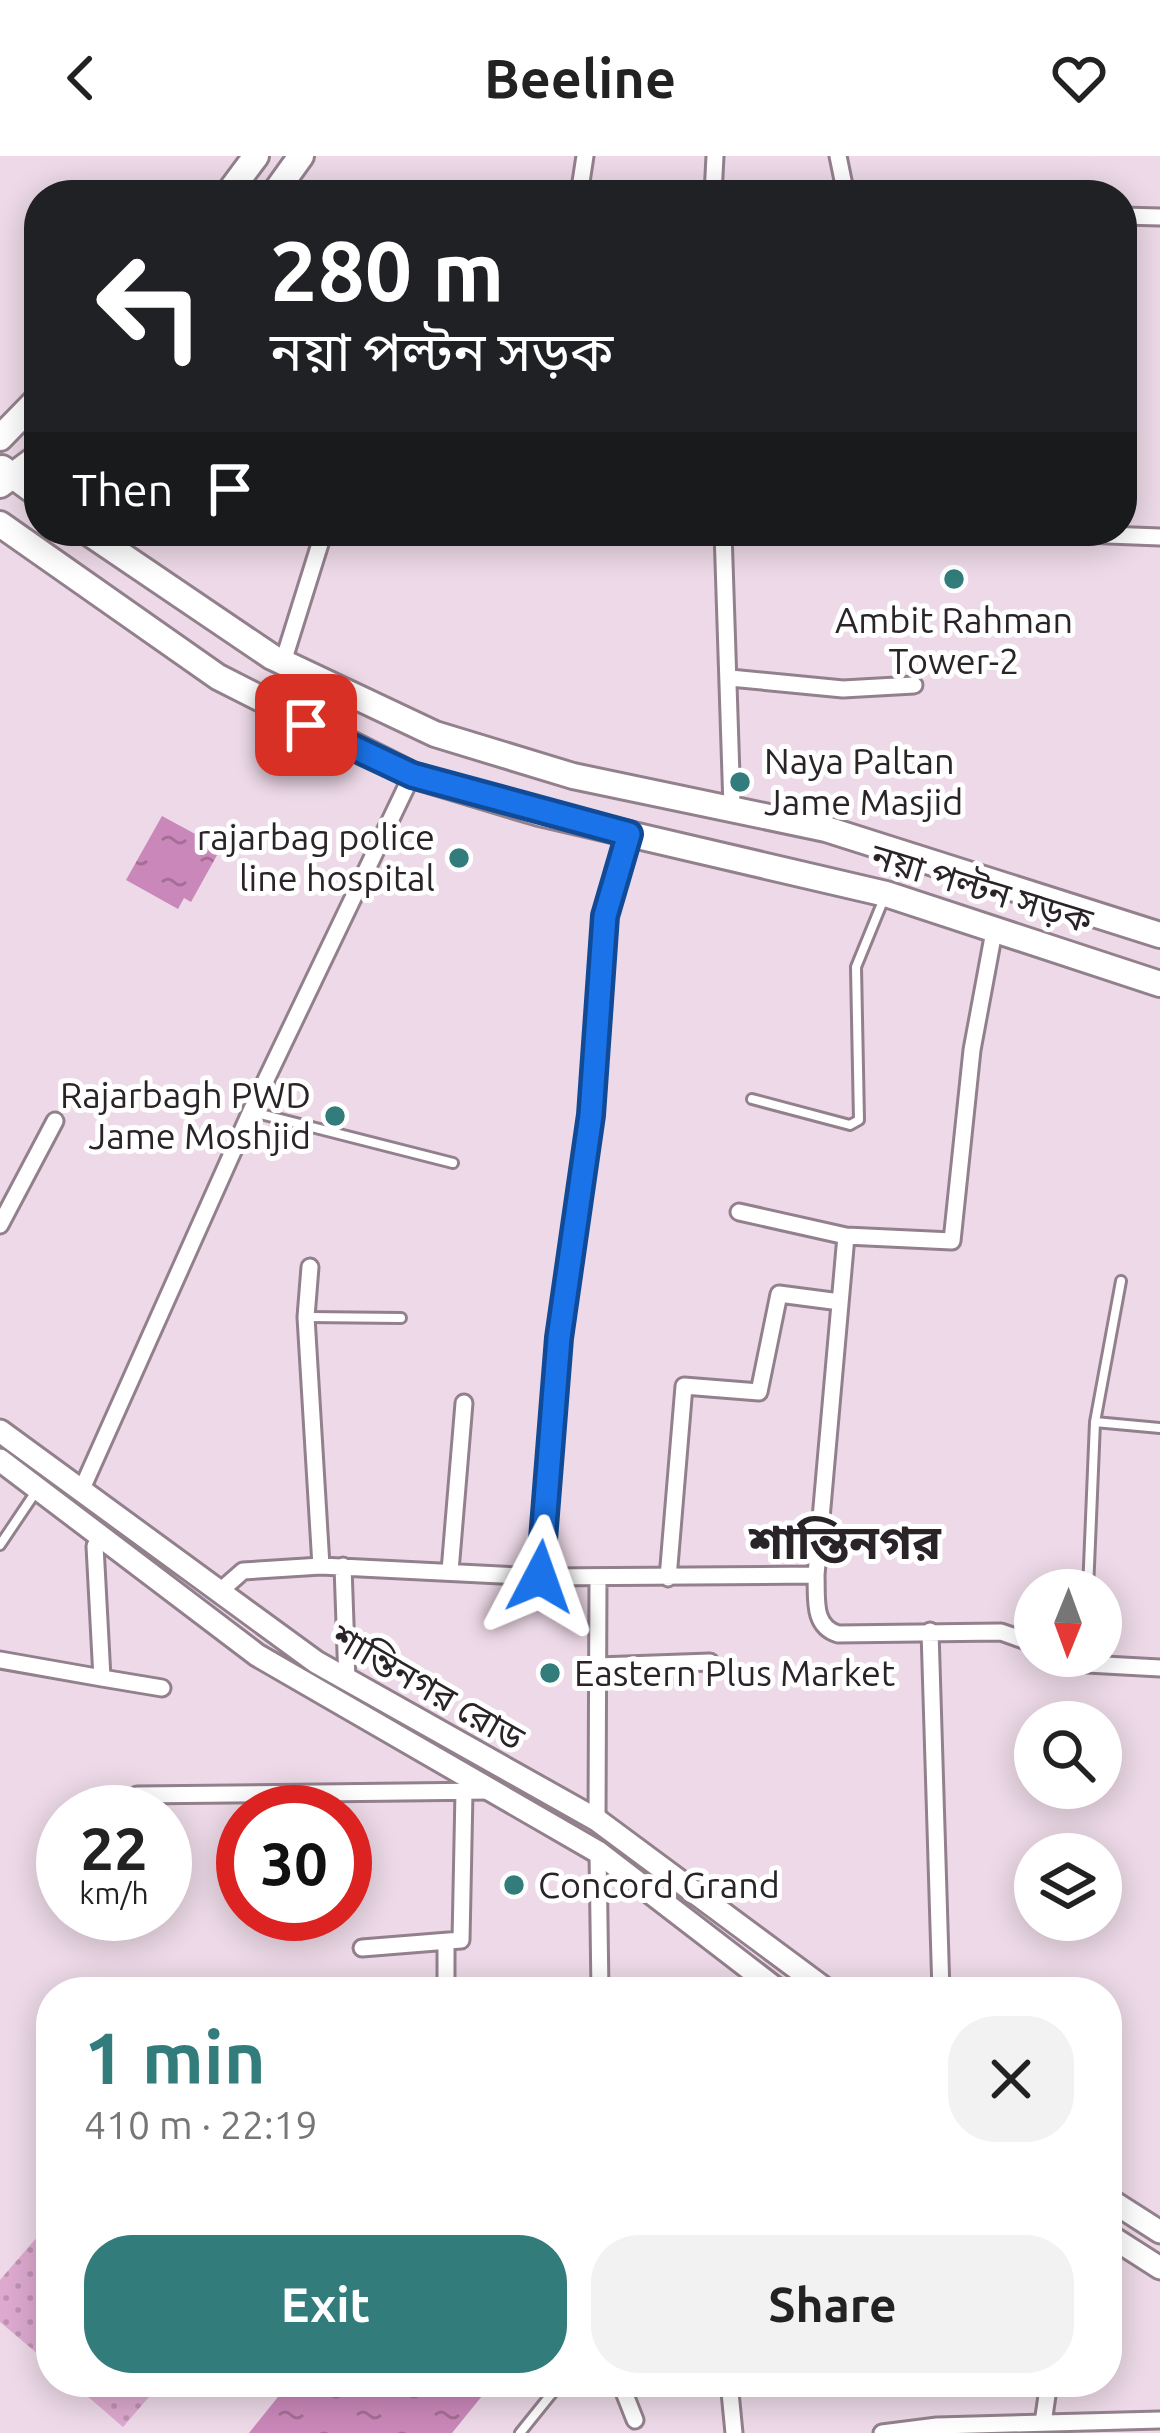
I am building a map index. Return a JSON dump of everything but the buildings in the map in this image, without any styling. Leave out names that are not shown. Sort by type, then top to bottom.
[{"type":"main road","points":[[238,180],[256,156]]},
{"type":"main road","points":[[1,525],[22,476],[0,439],[24,414]]},
{"type":"main road","name":"নয়া পল্টন সড়ক","points":[[31,546],[218,677],[412,775],[629,834],[886,894],[995,926],[1160,984]]},
{"type":"main road","name":"নয়া পল্টন সড়ক","points":[[109,546],[283,662],[380,711],[500,756],[892,848],[1160,935]]},
{"type":"main road","name":"শান্তিনগর রোড","points":[[0,1431],[103,1537],[298,1682],[598,1852],[760,1977]]},
{"type":"main road","name":"শান্তিনগর রোড","points":[[0,1460],[81,1491],[346,1681],[597,1820],[809,1977]]},
{"type":"main road","points":[[1122,2208],[1160,2232]]},
{"type":"main road","points":[[1122,2244],[1160,2268]]},
{"type":"street","points":[[283,662],[319,546]]},
{"type":"street","points":[[724,546],[732,807]]},
{"type":"street","points":[[730,678],[843,689],[914,685]]},
{"type":"street","points":[[81,1491],[251,1112],[412,775]]},
{"type":"street","points":[[540,1577],[559,1338],[591,1115],[605,916],[629,834]]},
{"type":"street","points":[[739,1212],[846,1236],[952,1241],[972,1050],[995,926]]},
{"type":"street","points":[[0,1225],[56,1121]]},
{"type":"street","points":[[846,1236],[816,1575],[818,1618],[827,1630],[1001,1632],[1014,1637]]},
{"type":"street","points":[[310,1267],[307,1317],[321,1566]]},
{"type":"street","points":[[668,1578],[684,1386],[759,1392],[779,1294],[840,1302]]},
{"type":"street","points":[[450,1571],[464,1403]]},
{"type":"street","points":[[101,1678],[95,1546],[103,1537]]},
{"type":"street","points":[[219,1592],[243,1570],[321,1566],[540,1577],[816,1575]]},
{"type":"street","points":[[343,1566],[346,1681]]},
{"type":"street","points":[[597,1820],[598,1578]]},
{"type":"street","points":[[930,1631],[941,1977]]},
{"type":"street","points":[[0,1660],[162,1688]]},
{"type":"street","points":[[598,1666],[710,1662]]},
{"type":"street","points":[[1122,1664],[1160,1669]]},
{"type":"street","points":[[372,1797],[493,1790]]},
{"type":"street","points":[[362,1948],[446,1943],[463,1937],[464,1792]]},
{"type":"street","points":[[598,1852],[600,1977]]},
{"type":"street","points":[[446,1943],[446,1977]]},
{"type":"street","points":[[626,2397],[635,2420]]},
{"type":"street","points":[[730,2397],[734,2433]]},
{"type":"street","points":[[1042,2423],[1046,2397]]},
{"type":"street","points":[[882,2433],[1160,2420]]},
{"type":"lane","points":[[752,1099],[850,1125],[859,1120],[856,967],[886,894]]},
{"type":"lane","points":[[251,1112],[453,1163]]},
{"type":"lane","points":[[1089,1569],[1095,1423],[1120,1281]]},
{"type":"lane","points":[[307,1317],[401,1318]]},
{"type":"lane","points":[[1095,1423],[1160,1428]]},
{"type":"lane","points":[[0,1545],[45,1479]]},
{"type":"lane","points":[[520,2433],[549,2397]]},
{"type":"shaded area","points":[[36,2238],[36,2352],[0,2322],[0,2280]]},
{"type":"shaded area","points":[[88,2397],[149,2397],[123,2427]]},
{"type":"water","points":[[162,816],[221,848],[191,902],[184,898],[178,909],[126,880]]},
{"type":"water","points":[[278,2397],[481,2397],[452,2433],[249,2433]]},
{"type":"place","name":"Ambit Rahman Tower-2","points":[[954,579]]},
{"type":"place","name":"Naya Paltan Jame Masjid","points":[[740,782]]},
{"type":"place","name":"rajarbag police line hospital","points":[[459,858]]},
{"type":"place","name":"Rajarbagh PWD Jame Moshjid","points":[[335,1116]]},
{"type":"place","name":"Eastern Plus Market","points":[[550,1673]]},
{"type":"place","name":"Concord Grand","points":[[514,1885]]},
{"type":"district","name":"শান্তিনগর","points":[[845,1542]]},
{"type":"route","points":[[306,725],[412,775],[538,813],[629,834],[605,916],[591,1115],[559,1338],[540,1577]]}]
